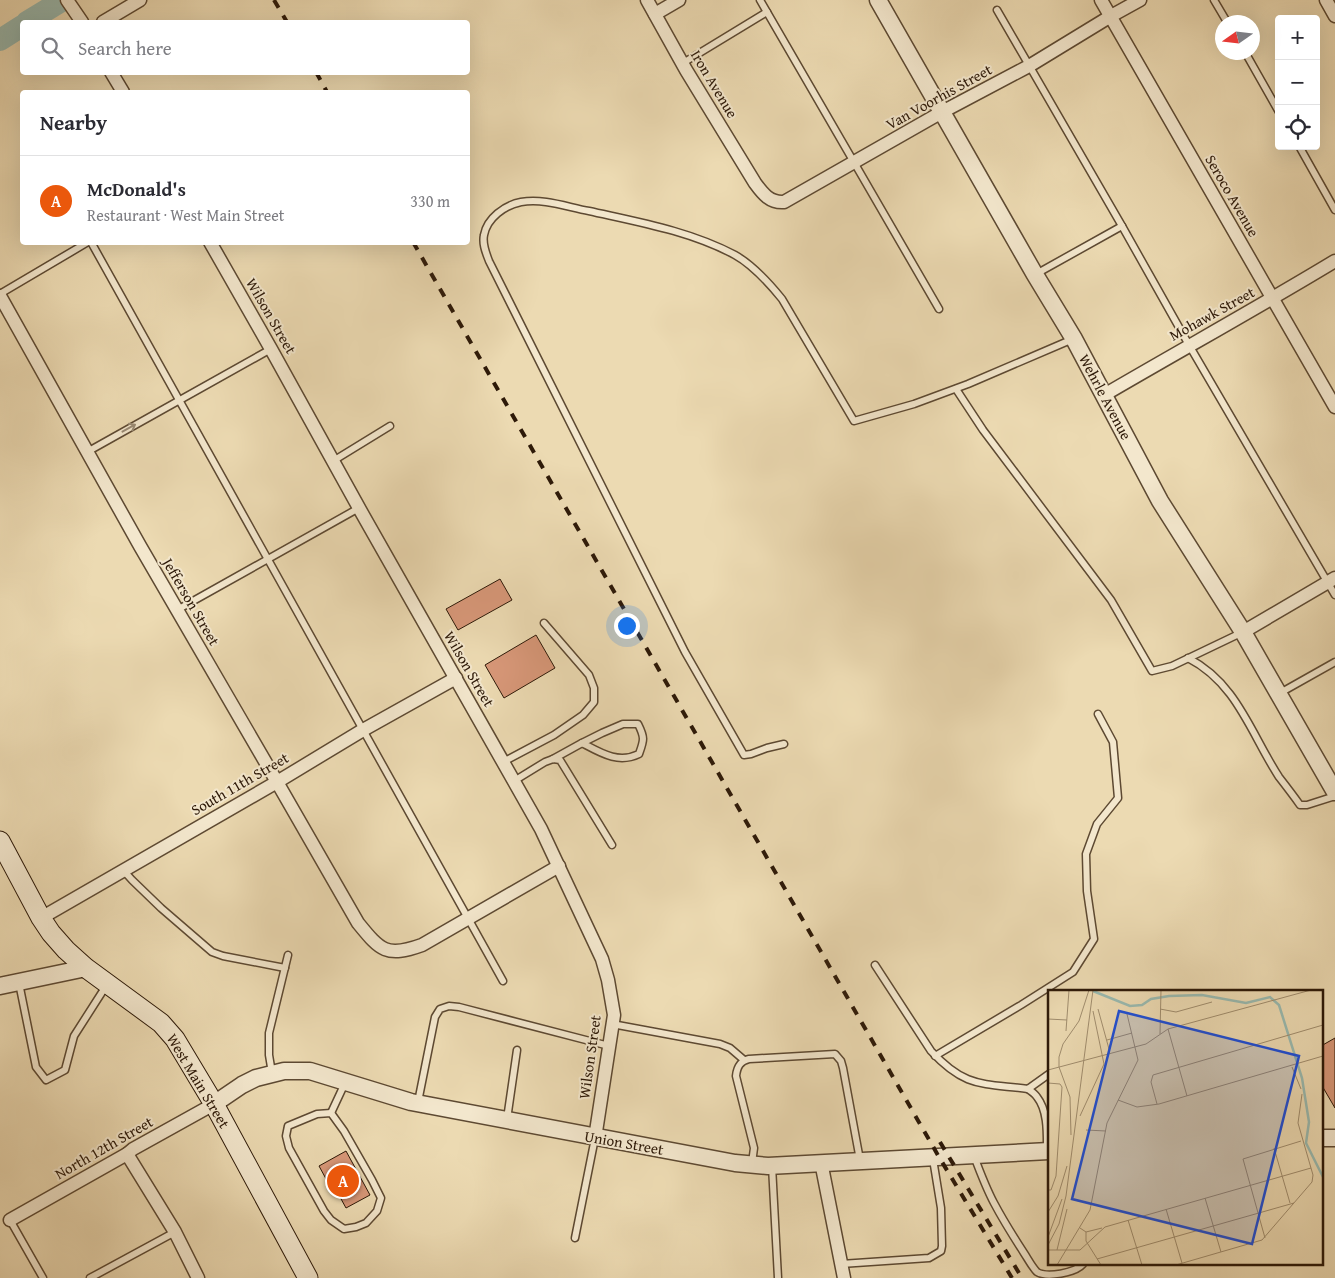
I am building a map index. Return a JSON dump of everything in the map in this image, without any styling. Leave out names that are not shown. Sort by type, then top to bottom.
[{"type":"main road","name":"West Main Street","points":[[0,841],[41,918],[66,950],[86,968],[161,1022],[175,1039],[214,1104],[308,1278]]},
{"type":"street","points":[[67,0],[80,20]]},
{"type":"street","points":[[106,20],[140,0]]},
{"type":"street","name":"Iron Avenue","points":[[647,0],[682,63],[756,183]]},
{"type":"street","points":[[654,14],[679,0]]},
{"type":"street","name":"Wehrle Avenue","points":[[878,0],[1035,275],[1074,339],[1160,501],[1243,632],[1335,792]]},
{"type":"street","name":"Seroco Avenue","points":[[1101,0],[1335,407]]},
{"type":"street","name":"Van Voorhis Street","points":[[756,183],[770,200],[784,202],[942,112],[1029,66],[1140,0]]},
{"type":"street","points":[[1326,0],[1335,16]]},
{"type":"street","points":[[113,75],[122,90]]},
{"type":"street","name":"Wilson Street","points":[[212,245],[358,508],[541,829],[602,959],[612,998],[614,1015],[595,1138]]},
{"type":"street","name":"Mohawk Street","points":[[1104,395],[1335,261]]},
{"type":"street","name":"Jefferson Street","points":[[0,295],[176,610],[358,923],[373,941],[381,948],[390,951],[409,949],[422,944],[468,919]]},
{"type":"street","points":[[1243,632],[1331,580]]},
{"type":"street","name":"South 11th Street","points":[[41,918],[277,782],[363,730],[456,678]]},
{"type":"street","points":[[468,919],[559,866]]},
{"type":"street","points":[[0,986],[86,968]]},
{"type":"street","name":"Union Street","points":[[214,1104],[256,1078],[284,1070],[310,1071],[418,1104],[735,1163],[772,1165],[1048,1151]]},
{"type":"street","name":"North 12th Street","points":[[10,1220],[214,1104]]},
{"type":"street","points":[[1322,1138],[1335,1138]]},
{"type":"street","points":[[128,1154],[175,1232],[198,1278]]},
{"type":"street","points":[[821,1162],[844,1278]]},
{"type":"lane","points":[[760,0],[939,309]]},
{"type":"lane","points":[[1214,0],[1223,15]]},
{"type":"lane","points":[[997,10],[1122,226],[1188,345],[1331,580],[1335,595]]},
{"type":"lane","points":[[682,63],[767,12]]},
{"type":"lane","points":[[1250,60],[1275,105]]},
{"type":"lane","points":[[1300,150],[1335,210]]},
{"type":"lane","points":[[784,744],[744,755],[685,652],[489,261],[484,246],[484,235],[490,221],[504,208],[521,202],[541,201],[692,236],[738,256],[754,269],[782,299],[854,421],[914,404],[956,389],[1074,339]]},
{"type":"lane","points":[[1035,275],[1122,226]]},
{"type":"lane","points":[[0,295],[84,245]]},
{"type":"lane","points":[[91,245],[503,981]]},
{"type":"lane","points":[[87,452],[271,349]]},
{"type":"lane","points":[[956,389],[983,430],[1111,600],[1152,671],[1172,666],[1243,632]]},
{"type":"lane","points":[[333,461],[390,426]]},
{"type":"lane","points":[[176,610],[358,508]]},
{"type":"lane","points":[[503,762],[554,735],[583,715],[594,702],[594,688],[589,675],[544,623]]},
{"type":"lane","points":[[1188,658],[1210,672],[1224,684],[1279,776],[1300,805],[1307,805],[1335,796]]},
{"type":"lane","points":[[1278,694],[1335,662]]},
{"type":"lane","points":[[936,1056],[1073,972],[1094,939],[1087,891],[1086,854],[1097,824],[1118,798],[1113,742],[1098,714]]},
{"type":"lane","points":[[514,781],[582,743],[623,724],[638,724],[644,740],[639,754],[626,758],[604,754],[582,743]]},
{"type":"lane","points":[[553,759],[560,760],[612,845]]},
{"type":"lane","points":[[123,870],[161,908],[212,952],[223,956],[285,968]]},
{"type":"lane","points":[[272,1073],[269,1054],[269,1033],[288,955]]},
{"type":"lane","points":[[875,965],[931,1051],[954,1073],[981,1084],[1028,1089],[1037,1096],[1047,1121],[1048,1151]]},
{"type":"lane","points":[[18,982],[36,1067],[46,1080],[65,1070],[74,1036],[108,983]]},
{"type":"lane","points":[[418,1104],[435,1017],[440,1009],[449,1006],[609,1046]]},
{"type":"lane","points":[[612,1024],[720,1044],[730,1048],[744,1060]]},
{"type":"lane","points":[[506,1121],[517,1050]]},
{"type":"lane","points":[[752,1164],[754,1148],[736,1076],[737,1068],[744,1060],[749,1059],[835,1054],[843,1068],[860,1160]]},
{"type":"lane","points":[[1028,1089],[1048,1075]]},
{"type":"lane","points":[[331,1113],[346,1082]]},
{"type":"lane","points":[[331,1113],[344,1131],[381,1198],[377,1211],[366,1222],[356,1227],[344,1229],[331,1220],[324,1211],[288,1148],[286,1136],[288,1126],[317,1114],[331,1113]]},
{"type":"lane","points":[[574,1238],[595,1138]]},
{"type":"lane","points":[[974,1155],[993,1201],[1006,1226],[1038,1273],[1049,1277],[1056,1276],[1083,1266]]},
{"type":"lane","points":[[841,1264],[929,1258],[941,1251],[940,1208],[933,1158]]},
{"type":"lane","points":[[772,1165],[778,1278]]},
{"type":"lane","points":[[10,1220],[43,1278]]},
{"type":"lane","points":[[90,1278],[175,1232]]},
{"type":"building","points":[[500,579],[512,600],[458,630],[446,609]]},
{"type":"building","points":[[536,635],[555,668],[504,698],[485,665]]},
{"type":"building","points":[[1335,1038],[1335,1108],[1322,1086],[1322,1045]]},
{"type":"building","points":[[346,1151],[370,1195],[346,1208],[334,1186],[331,1188],[319,1166]]},
{"type":"waterway","points":[[30,20],[63,0]]},
{"type":"waterway","points":[[0,40],[20,27]]},
{"type":"railway","points":[[274,0],[286,20]]},
{"type":"railway","points":[[318,75],[326,90]]},
{"type":"railway","points":[[415,245],[939,1157],[1012,1278]]},
{"type":"railway","points":[[940,1142],[1022,1278]]},
{"type":"place","name":"McDonald's","points":[[343,1181]]}]
